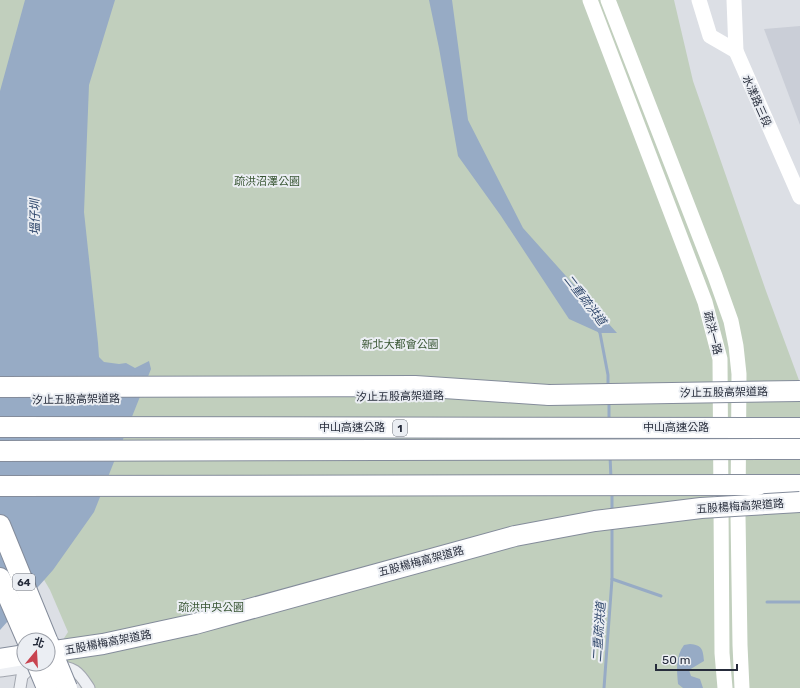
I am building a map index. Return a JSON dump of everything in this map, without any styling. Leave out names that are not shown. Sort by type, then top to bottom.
[{"type":"highway","points":[[0,387],[415,386],[549,395]]},
{"type":"highway","name":"汐止五股高架道路","points":[[0,400],[800,391]]},
{"type":"highway","name":"中山高速公路","points":[[0,427],[800,428]]},
{"type":"highway","name":"中山高速公路","points":[[0,451],[800,449]]},
{"type":"highway","points":[[0,486],[800,485]]},
{"type":"highway","name":"五股楊梅高架道路","points":[[56,651],[103,644],[195,624],[515,536],[595,521],[701,508],[800,502]]},
{"type":"highway","name":"64","points":[[0,525],[44,632]]},
{"type":"highway","name":"64","points":[[0,578],[24,632]]},
{"type":"highway","points":[[0,659],[16,661]]},
{"type":"highway","name":"64","points":[[56,661],[67,688]]},
{"type":"highway","points":[[37,672],[47,688]]},
{"type":"street","name":"疏洪一路","points":[[590,0],[705,302],[720,359],[722,653],[726,688]]},
{"type":"street","name":"疏洪一路","points":[[608,0],[715,276],[731,321],[736,346],[739,374],[739,568],[742,688]]},
{"type":"street","points":[[700,0],[710,36],[736,51]]},
{"type":"street","name":"水漾路三段","points":[[734,0],[736,51],[800,197]]},
{"type":"street","points":[[56,665],[64,666],[75,671],[84,679],[89,688]]},
{"type":"street","points":[[0,671],[16,666]]},
{"type":"street","points":[[20,688],[22,676],[25,672]]},
{"type":"street","points":[[40,688],[48,681],[59,678],[69,681],[76,688]]},
{"type":"shaded area","points":[[800,26],[800,125],[764,29]]},
{"type":"green space","name":"新北大都會公園","points":[[0,0],[674,0],[693,81],[766,291],[800,383],[800,688],[81,688],[59,646],[68,632],[50,590],[3,510],[0,474]]},
{"type":"water","name":"塭仔圳","points":[[25,0],[115,0],[89,85],[84,212],[99,357],[104,362],[119,364],[126,363],[135,368],[149,361],[151,369],[94,512],[53,570],[0,630],[0,91]]},
{"type":"water","points":[[429,0],[452,0],[468,120],[523,228],[617,333],[600,333],[569,319],[501,216],[458,156]]},
{"type":"water","points":[[684,645],[697,645],[701,648],[703,653],[704,661],[689,670],[691,676],[700,679],[703,688],[683,688],[678,684],[677,664],[679,654]]},
{"type":"waterway","name":"二重疏洪道","points":[[599,331],[608,375],[608,387]]},
{"type":"waterway","name":"二重疏洪道","points":[[609,400],[609,421]]},
{"type":"waterway","name":"二重疏洪道","points":[[610,456],[611,478]]},
{"type":"waterway","name":"二重疏洪道","points":[[612,492],[612,512]]},
{"type":"waterway","name":"二重疏洪道","points":[[604,688],[612,579],[612,526]]},
{"type":"waterway","points":[[612,579],[661,596]]},
{"type":"waterway","points":[[767,602],[800,602]]},
{"type":"park label","name":"疏洪沼澤公園","points":[[267,181]]},
{"type":"park label","name":"疏洪中央公園","points":[[211,607]]}]
